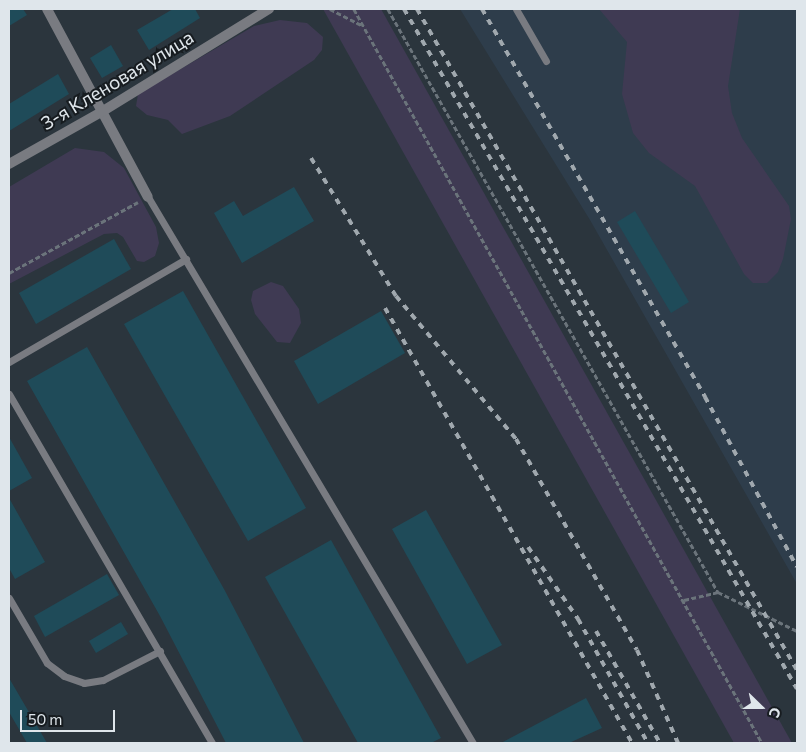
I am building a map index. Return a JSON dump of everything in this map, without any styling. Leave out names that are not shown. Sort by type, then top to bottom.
[{"type":"street","points":[[47,9],[148,197]]},
{"type":"street","name":"3-я Кленовая улица","points":[[9,164],[103,111],[269,9]]},
{"type":"lane","points":[[516,9],[546,61]]},
{"type":"lane","points":[[148,197],[473,743]]},
{"type":"lane","points":[[9,362],[186,259]]},
{"type":"lane","points":[[9,394],[212,743]]},
{"type":"lane","points":[[9,598],[47,663],[64,676],[84,683],[103,680],[160,651]]},
{"type":"path","points":[[330,9],[363,25]]},
{"type":"path","points":[[354,9],[762,743]]},
{"type":"path","points":[[388,9],[718,592],[797,631]]},
{"type":"path","points":[[9,273],[148,197]]},
{"type":"path","points":[[684,600],[718,592]]},
{"type":"shaded area","points":[[323,9],[381,9],[792,743],[734,743]]},
{"type":"shaded area","points":[[460,9],[797,9],[797,584],[590,220]]},
{"type":"shaded area","points":[[599,9],[740,9],[728,86],[732,113],[742,138],[789,206],[791,219],[783,259],[778,272],[767,283],[753,283],[744,274],[695,186],[649,153],[633,133],[622,94],[627,42]]},
{"type":"shaded area","points":[[280,20],[307,23],[323,37],[322,50],[314,60],[230,116],[182,134],[168,120],[147,115],[136,106],[138,94],[254,26]]},
{"type":"shaded area","points":[[75,148],[104,152],[124,168],[156,227],[159,243],[155,256],[144,262],[137,261],[123,237],[117,233],[104,234],[9,284],[9,187]]},
{"type":"shaded area","points":[[271,282],[283,286],[299,309],[301,323],[290,343],[277,342],[255,314],[251,300],[253,291]]},
{"type":"building","points":[[9,9],[23,9],[27,15],[9,26]]},
{"type":"building","points":[[173,9],[195,9],[200,18],[149,50],[137,30]]},
{"type":"building","points":[[111,45],[123,66],[102,78],[90,58]]},
{"type":"building","points":[[58,74],[69,94],[9,131],[9,104]]},
{"type":"building","points":[[294,187],[314,221],[242,263],[214,213],[234,201],[243,216]]},
{"type":"building","points":[[635,211],[689,302],[671,313],[617,222]]},
{"type":"building","points":[[114,239],[131,269],[36,324],[19,293]]},
{"type":"building","points":[[183,291],[306,508],[248,541],[124,324]]},
{"type":"building","points":[[381,311],[405,353],[318,404],[294,361]]},
{"type":"building","points":[[87,347],[224,589],[304,743],[226,743],[160,616],[27,381]]},
{"type":"building","points":[[9,437],[32,478],[9,491]]},
{"type":"building","points":[[9,498],[45,562],[15,579],[9,568]]},
{"type":"building","points":[[426,510],[502,645],[467,664],[392,529]]},
{"type":"building","points":[[331,540],[441,738],[431,743],[358,743],[265,577]]},
{"type":"building","points":[[107,574],[119,595],[45,637],[34,616]]},
{"type":"building","points":[[121,622],[128,634],[96,653],[89,641]]},
{"type":"building","points":[[9,678],[47,743],[27,743],[9,712]]},
{"type":"building","points":[[586,698],[602,728],[569,743],[501,743]]},
{"type":"railway","points":[[404,9],[797,689]]},
{"type":"railway","points":[[417,9],[797,670]]},
{"type":"railway","points":[[482,9],[705,397],[797,567]]},
{"type":"railway","points":[[311,158],[396,296],[516,439],[637,650],[678,743]]},
{"type":"railway","points":[[385,308],[632,743]]},
{"type":"railway","points":[[528,547],[578,619],[648,743]]},
{"type":"railway","points":[[596,631],[660,743]]}]
